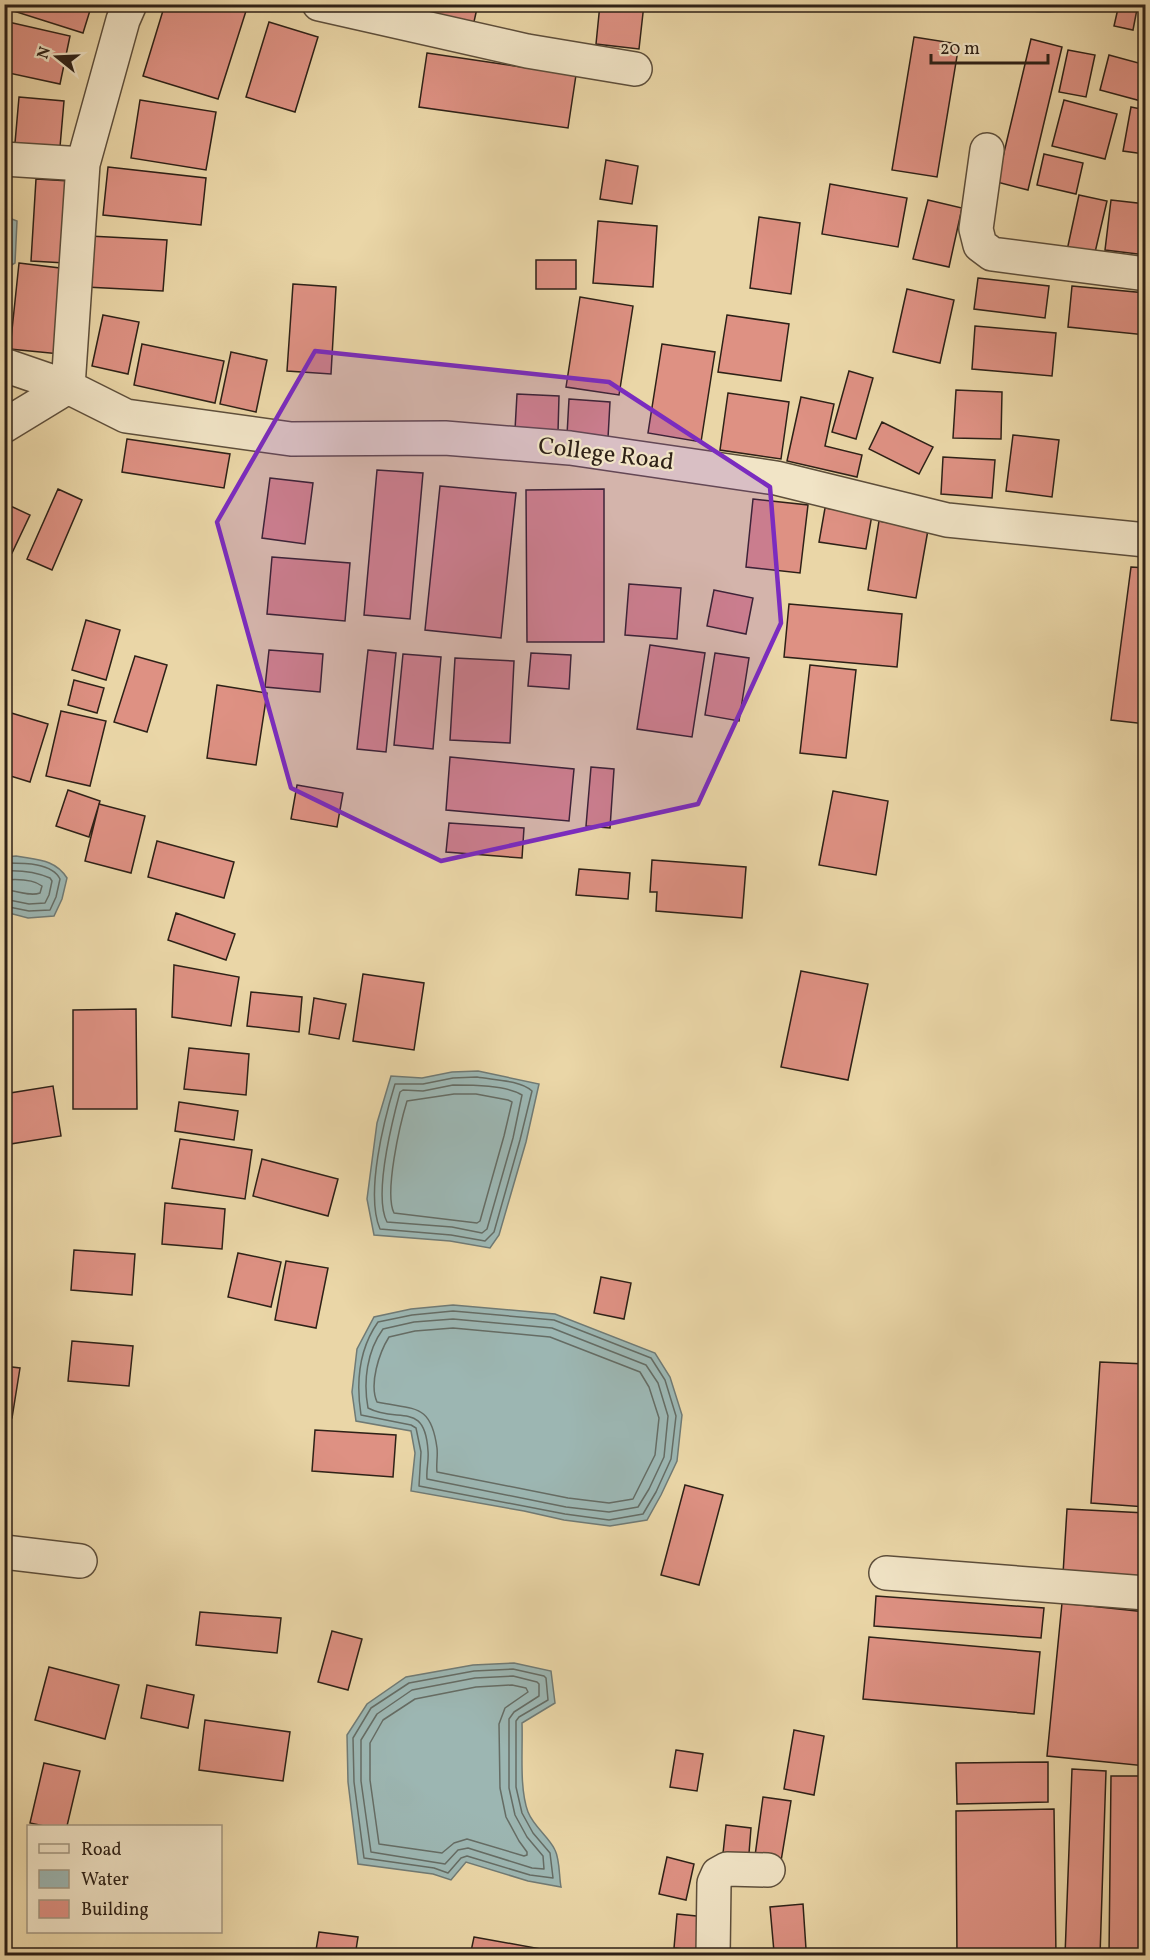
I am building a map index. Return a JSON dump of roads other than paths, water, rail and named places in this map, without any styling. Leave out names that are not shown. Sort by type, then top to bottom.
[{"type":"street","points":[[4,426],[68,387],[83,164],[123,20],[130,4]]},
{"type":"street","points":[[319,4],[527,51],[635,69]]},
{"type":"street","points":[[987,150],[976,229],[980,245],[992,254],[1146,274]]},
{"type":"street","points":[[4,159],[83,164]]},
{"type":"street","name":"College Road","points":[[4,365],[68,387],[126,416],[291,439],[445,438],[570,448],[776,478],[947,520],[1146,540]]},
{"type":"street","points":[[4,1552],[80,1561]]},
{"type":"street","points":[[886,1573],[1146,1593]]},
{"type":"street","points":[[713,1956],[714,1883],[718,1874],[727,1869],[768,1870]]},
{"type":"water","points":[[1010,5],[1085,5],[1066,10],[1038,12]]},
{"type":"water","points":[[4,216],[17,221],[15,263],[5,269]]},
{"type":"water","points":[[16,856],[51,864],[67,878],[62,899],[54,916],[28,918],[5,912],[5,857]]},
{"type":"water","points":[[478,1071],[539,1084],[526,1142],[499,1235],[490,1248],[450,1241],[374,1235],[367,1199],[377,1123],[391,1076],[422,1078],[452,1072]]},
{"type":"water","points":[[453,1305],[555,1314],[655,1353],[670,1377],[682,1415],[677,1461],[647,1520],[610,1526],[564,1520],[411,1491],[415,1453],[411,1431],[356,1421],[352,1392],[357,1349],[374,1317],[411,1309]]},
{"type":"water","points":[[514,1663],[551,1671],[555,1703],[522,1723],[522,1780],[528,1812],[557,1854],[561,1887],[528,1881],[466,1862],[451,1880],[433,1874],[358,1864],[348,1782],[347,1735],[367,1704],[406,1677],[473,1665]]}]
